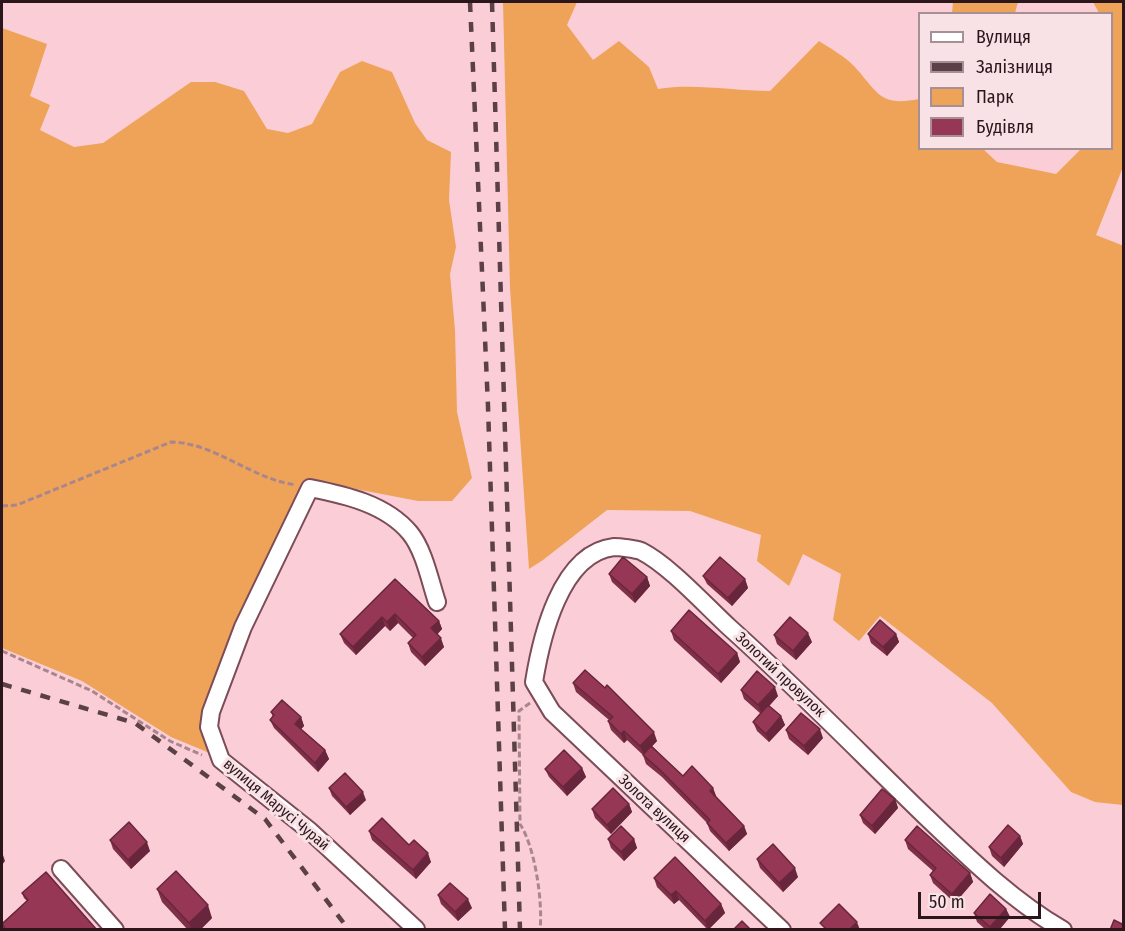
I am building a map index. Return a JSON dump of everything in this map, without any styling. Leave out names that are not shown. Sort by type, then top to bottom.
[{"type":"street","points":[[310,488],[358,499],[397,521],[416,543],[437,602]]},
{"type":"street","name":"вулиця Марусі Чурай","points":[[310,488],[243,627],[211,712],[209,727],[221,760],[309,831],[416,929]]},
{"type":"street","name":"Золотий провулок","points":[[538,689],[540,644],[571,573],[588,555],[614,547],[640,551],[666,570],[762,656],[987,875],[1039,916],[1063,930]]},
{"type":"street","name":"Золота вулиця","points":[[538,689],[552,712],[782,930]]},
{"type":"street","points":[[61,869],[115,930]]},
{"type":"path","points":[[2,506],[17,506],[171,442],[193,442],[259,476],[280,483],[310,488]]},
{"type":"path","points":[[2,651],[92,691],[170,741],[194,753],[221,760]]},
{"type":"path","points":[[538,689],[519,711],[520,824],[528,836],[542,913],[540,930]]},
{"type":"green space","points":[[503,2],[577,2],[567,25],[593,60],[619,41],[649,67],[658,89],[700,87],[770,91],[819,41],[850,62],[880,95],[895,101],[918,99],[918,150],[984,150],[997,162],[1056,174],[1080,150],[1113,150],[1113,12],[1098,12],[1093,2],[1123,2],[1123,167],[1096,235],[1124,246],[1123,805],[1095,802],[1071,792],[992,703],[880,616],[859,641],[833,620],[841,574],[803,554],[789,586],[757,561],[761,535],[690,511],[607,510],[529,569],[510,288]]},
{"type":"green space","points":[[953,2],[1018,2],[1015,12],[952,12]]},
{"type":"green space","points":[[2,28],[47,44],[30,96],[50,105],[40,130],[74,147],[103,143],[191,82],[215,82],[244,91],[267,129],[288,133],[312,124],[340,72],[362,61],[392,72],[415,123],[427,140],[451,152],[449,200],[456,247],[450,274],[455,330],[457,412],[472,478],[452,501],[418,501],[309,480],[208,711],[212,754],[171,737],[82,681],[2,648]]},
{"type":"building","points":[[623,557],[647,577],[632,594],[609,574]]},
{"type":"building","points":[[720,557],[745,579],[728,598],[703,576]]},
{"type":"building","points":[[395,579],[439,621],[431,628],[441,638],[422,657],[408,643],[416,635],[395,614],[387,622],[382,617],[353,647],[340,634]]},
{"type":"building","points":[[689,610],[737,653],[718,674],[671,631]]},
{"type":"building","points":[[790,617],[808,633],[793,651],[774,635]]},
{"type":"building","points":[[880,620],[896,634],[883,647],[868,634]]},
{"type":"building","points":[[585,670],[605,688],[607,685],[654,732],[640,746],[624,731],[621,734],[608,721],[613,717],[573,683]]},
{"type":"building","points":[[757,671],[775,687],[758,705],[741,690]]},
{"type":"building","points":[[282,700],[301,717],[295,724],[325,750],[315,763],[270,720],[274,715],[271,712]]},
{"type":"building","points":[[768,705],[781,716],[766,734],[753,722]]},
{"type":"building","points":[[801,713],[820,729],[804,746],[786,730]]},
{"type":"building","points":[[651,746],[683,776],[692,766],[713,788],[710,791],[744,826],[726,843],[707,823],[710,820],[643,755]]},
{"type":"building","points":[[564,750],[582,768],[563,787],[545,769]]},
{"type":"building","points":[[345,773],[363,792],[346,807],[329,788]]},
{"type":"building","points":[[613,788],[629,804],[607,825],[592,809]]},
{"type":"building","points":[[882,789],[895,799],[872,826],[860,815]]},
{"type":"building","points":[[382,818],[409,845],[414,840],[428,853],[413,870],[369,831]]},
{"type":"building","points":[[129,822],[147,842],[128,860],[110,840]]},
{"type":"building","points":[[1008,825],[1020,836],[1001,858],[989,847]]},
{"type":"building","points":[[621,826],[634,839],[621,852],[608,839]]},
{"type":"building","points":[[917,826],[970,873],[952,894],[930,875],[936,868],[905,840]]},
{"type":"building","points":[[773,844],[795,868],[779,883],[757,859]]},
{"type":"building","points":[[675,857],[721,904],[705,921],[676,891],[671,895],[654,878]]},
{"type":"building","points":[[176,871],[208,905],[189,923],[157,889]]},
{"type":"building","points":[[46,872],[97,930],[6,930],[2,924],[28,900],[22,893]]},
{"type":"building","points":[[450,883],[468,899],[455,912],[438,895]]},
{"type":"building","points":[[990,894],[1006,909],[990,927],[974,913]]},
{"type":"building","points":[[839,904],[857,922],[849,930],[827,930],[820,923]]},
{"type":"building","points":[[1114,920],[1124,925],[1124,930],[1110,930]]},
{"type":"building","points":[[742,921],[751,930],[733,930]]},
{"type":"railway","points":[[470,2],[488,406],[505,930]]},
{"type":"railway","points":[[492,2],[520,930]]},
{"type":"railway","points":[[2,684],[135,723],[265,819],[349,930]]}]
